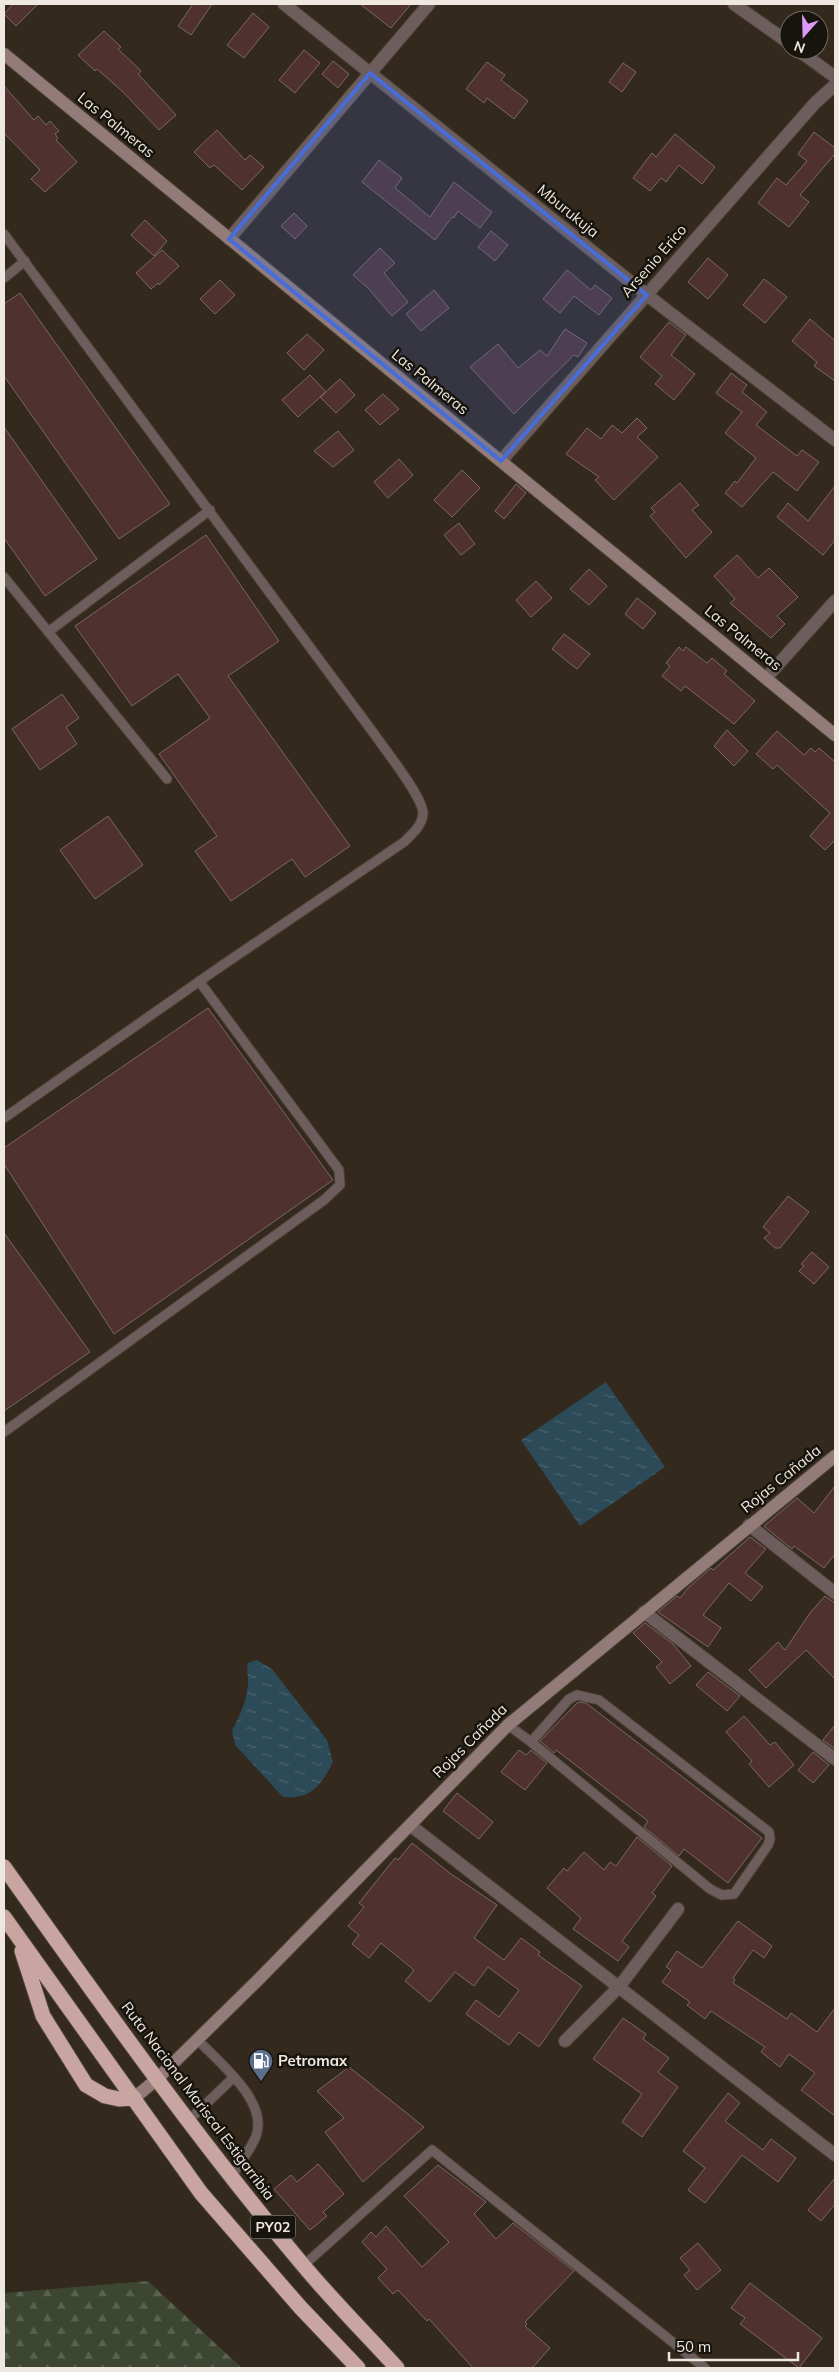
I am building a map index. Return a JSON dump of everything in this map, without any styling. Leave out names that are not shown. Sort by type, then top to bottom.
[{"type":"highway","name":"Ruta Nacional Mariscal Estigarribia","points":[[4,1867],[156,2080],[188,2121],[303,2266],[397,2368]]},
{"type":"highway","name":"PY02","points":[[4,1917],[201,2193],[300,2307],[358,2368]]},
{"type":"highway","points":[[17,1936],[43,2016],[86,2085],[105,2096],[119,2100],[134,2098]]},
{"type":"street","name":"Mburukuja","points":[[284,4],[646,295],[835,440]]},
{"type":"street","points":[[229,239],[429,4]]},
{"type":"street","points":[[734,4],[779,36]]},
{"type":"street","name":"Las Palmeras","points":[[4,54],[835,735]]},
{"type":"street","points":[[812,60],[835,77]]},
{"type":"street","name":"Arsenio Erico","points":[[501,461],[815,102],[835,85]]},
{"type":"street","points":[[766,678],[835,601]]},
{"type":"street","name":"Rojas Cañada","points":[[134,2098],[156,2080],[508,1725],[835,1456]]},
{"type":"street","points":[[750,1525],[835,1593]]},
{"type":"street","points":[[644,1612],[835,1759]]},
{"type":"street","points":[[410,1825],[835,2155]]},
{"type":"street","points":[[565,2041],[619,1987],[678,1909]]},
{"type":"lane","points":[[4,234],[375,735],[420,800],[423,813],[419,827],[404,842],[4,1118]]},
{"type":"lane","points":[[4,278],[25,261]]},
{"type":"lane","points":[[48,632],[210,510]]},
{"type":"lane","points":[[4,577],[167,779]]},
{"type":"lane","points":[[4,1432],[316,1206],[340,1186],[339,1170],[200,981]]},
{"type":"lane","points":[[508,1725],[710,1888],[722,1895],[734,1894],[768,1845],[770,1838],[768,1832],[599,1700],[577,1696],[569,1699],[531,1742]]},
{"type":"lane","points":[[197,2039],[248,2094],[257,2112],[256,2135],[232,2176]]},
{"type":"lane","points":[[188,2121],[233,2078]]},
{"type":"lane","points":[[303,2266],[432,2150],[705,2368]]},
{"type":"highlighted area","points":[[370,73],[647,295],[501,461],[229,239]]},
{"type":"green space","points":[[148,2281],[242,2368],[4,2368],[4,2293]]},
{"type":"water","points":[[606,1382],[665,1467],[580,1526],[521,1440]]},
{"type":"water","points":[[257,1660],[272,1669],[327,1740],[333,1762],[319,1784],[301,1796],[283,1797],[235,1745],[232,1730],[245,1699],[248,1685],[248,1663]]},
{"type":"building","points":[[13,4],[38,4],[16,26],[4,14]]},
{"type":"building","points":[[193,4],[212,4],[191,35],[178,26]]},
{"type":"building","points":[[360,4],[411,4],[391,28]]},
{"type":"building","points":[[253,13],[269,27],[244,58],[227,45]]},
{"type":"building","points":[[104,31],[121,47],[118,49],[141,71],[138,74],[176,115],[159,130],[122,91],[97,69],[95,71],[78,55]]},
{"type":"building","points":[[304,50],[320,63],[295,93],[279,80]]},
{"type":"building","points":[[333,61],[349,74],[338,88],[322,74]]},
{"type":"building","points":[[487,62],[505,75],[501,80],[528,101],[514,119],[487,98],[484,103],[466,89]]},
{"type":"building","points":[[623,63],[636,72],[622,92],[609,82]]},
{"type":"building","points":[[4,86],[34,120],[38,116],[46,125],[50,121],[59,131],[55,134],[58,138],[56,140],[77,162],[45,192],[31,179],[40,170],[4,133]]},
{"type":"building","points":[[217,130],[245,160],[250,155],[264,167],[242,190],[214,165],[210,168],[194,152]]},
{"type":"building","points":[[814,132],[835,148],[835,154],[800,195],[809,202],[789,227],[758,203],[777,178],[786,185],[807,161],[798,154]]},
{"type":"building","points":[[675,134],[715,167],[702,184],[679,165],[666,182],[661,178],[650,191],[633,178],[652,153],[656,157]]},
{"type":"building","points":[[379,160],[402,178],[395,188],[430,217],[454,182],[492,212],[480,228],[458,211],[435,240],[362,182]]},
{"type":"building","points":[[294,213],[307,226],[295,239],[281,226]]},
{"type":"building","points":[[145,220],[167,241],[154,256],[131,235]]},
{"type":"building","points":[[491,231],[508,245],[495,261],[478,247]]},
{"type":"building","points":[[380,248],[395,263],[384,273],[408,302],[392,316],[368,288],[353,275]]},
{"type":"building","points":[[162,250],[179,266],[159,285],[158,283],[151,289],[136,273]]},
{"type":"building","points":[[708,258],[728,275],[708,299],[688,282]]},
{"type":"building","points":[[567,270],[591,290],[595,285],[612,298],[599,315],[574,296],[560,313],[543,299]]},
{"type":"building","points":[[764,279],[787,297],[765,323],[743,305]]},
{"type":"building","points":[[220,280],[235,295],[215,314],[200,299]]},
{"type":"building","points":[[434,290],[449,308],[421,331],[406,314]]},
{"type":"building","points":[[20,293],[170,504],[119,539],[4,376],[4,304]]},
{"type":"building","points":[[810,319],[835,341],[835,381],[814,366],[817,362],[792,341]]},
{"type":"building","points":[[669,322],[686,335],[671,355],[695,374],[674,400],[655,384],[662,376],[640,357]]},
{"type":"building","points":[[565,329],[587,343],[578,357],[574,355],[514,414],[470,367],[498,344],[518,368],[540,350],[547,356]]},
{"type":"building","points":[[307,334],[324,350],[304,370],[287,353]]},
{"type":"building","points":[[731,373],[747,385],[742,392],[767,412],[756,425],[797,456],[802,450],[819,462],[797,491],[773,472],[742,507],[725,493],[735,481],[737,483],[756,458],[725,433],[742,412],[716,393]]},
{"type":"building","points":[[310,375],[326,392],[298,417],[282,400]]},
{"type":"building","points":[[340,379],[355,395],[336,413],[320,397]]},
{"type":"building","points":[[383,394],[399,409],[380,425],[365,410]]},
{"type":"building","points":[[637,418],[647,428],[637,437],[658,457],[614,500],[595,480],[599,477],[566,454],[587,428],[601,439],[612,425],[622,433]]},
{"type":"building","points":[[4,427],[97,559],[45,596],[4,538]]},
{"type":"building","points":[[338,431],[354,450],[333,467],[314,451]]},
{"type":"building","points":[[399,459],[413,475],[388,498],[374,482]]},
{"type":"building","points":[[462,470],[480,488],[452,517],[434,500]]},
{"type":"building","points":[[680,483],[699,505],[692,510],[712,532],[686,558],[650,516],[655,512],[651,508]]},
{"type":"building","points":[[516,484],[526,493],[504,519],[495,511]]},
{"type":"building","points":[[835,486],[835,540],[823,555],[777,517],[788,503],[808,521]]},
{"type":"building","points":[[459,523],[475,544],[461,555],[444,535]]},
{"type":"building","points":[[206,535],[279,641],[228,676],[350,846],[305,877],[292,859],[231,901],[195,851],[217,836],[159,754],[210,718],[178,674],[132,706],[75,626]]},
{"type":"building","points":[[737,555],[758,578],[769,568],[798,597],[777,616],[785,624],[771,638],[730,603],[735,599],[714,576]]},
{"type":"building","points":[[589,569],[607,586],[589,605],[570,589]]},
{"type":"building","points":[[536,581],[552,598],[531,617],[516,600]]},
{"type":"building","points":[[637,598],[656,613],[643,629],[625,614]]},
{"type":"building","points":[[564,634],[590,654],[577,669],[552,649]]},
{"type":"building","points":[[679,647],[683,651],[686,647],[707,663],[712,658],[727,671],[724,674],[755,701],[734,724],[685,686],[681,691],[662,676],[670,666],[666,663]]},
{"type":"building","points":[[62,694],[79,718],[66,727],[77,744],[40,770],[12,729]]},
{"type":"building","points":[[727,730],[748,751],[734,766],[714,746]]},
{"type":"building","points":[[777,731],[804,755],[811,748],[815,752],[819,748],[835,762],[835,840],[825,850],[810,836],[830,813],[777,765],[773,769],[756,754]]},
{"type":"building","points":[[108,816],[143,865],[95,899],[60,850]]},
{"type":"building","points":[[208,1008],[333,1180],[114,1334],[4,1164],[4,1148]]},
{"type":"building","points":[[788,1196],[809,1212],[780,1248],[775,1248],[764,1238],[770,1233],[763,1227]]},
{"type":"building","points":[[4,1233],[90,1352],[4,1411]]},
{"type":"building","points":[[812,1252],[829,1267],[814,1284],[799,1271],[804,1266],[801,1264]]},
{"type":"building","points":[[835,1486],[835,1554],[824,1568],[794,1546],[792,1549],[764,1526],[797,1498],[814,1513]]},
{"type":"building","points":[[750,1537],[766,1549],[745,1573],[763,1587],[751,1601],[729,1583],[703,1615],[721,1628],[708,1647],[658,1612],[677,1596],[680,1598],[688,1588],[711,1568],[713,1570]]},
{"type":"building","points":[[825,1596],[835,1603],[835,1679],[806,1650],[766,1688],[749,1670],[778,1642],[785,1650],[810,1613]]},
{"type":"building","points":[[645,1623],[673,1644],[691,1666],[670,1684],[656,1667],[662,1662],[633,1633]]},
{"type":"building","points":[[708,1672],[740,1696],[727,1711],[696,1685]]},
{"type":"building","points":[[578,1702],[586,1703],[762,1838],[728,1883],[684,1849],[679,1856],[644,1827],[648,1821],[556,1750],[554,1753],[540,1741]]},
{"type":"building","points":[[744,1716],[770,1745],[775,1742],[794,1765],[769,1787],[749,1764],[752,1761],[726,1732]]},
{"type":"building","points":[[835,1725],[835,1749],[823,1740]]},
{"type":"building","points":[[519,1750],[526,1755],[531,1750],[547,1763],[525,1790],[501,1772]]},
{"type":"building","points":[[813,1752],[829,1765],[813,1783],[798,1770]]},
{"type":"building","points":[[457,1793],[493,1822],[479,1839],[443,1811]]},
{"type":"building","points":[[637,1837],[672,1866],[652,1893],[656,1896],[622,1941],[629,1947],[618,1961],[573,1929],[581,1918],[547,1888],[564,1868],[567,1871],[584,1852],[604,1870],[610,1862],[616,1866]]},
{"type":"building","points":[[412,1843],[451,1874],[497,1905],[474,1938],[504,1960],[521,1938],[540,1952],[538,1955],[582,1986],[539,2047],[519,2032],[509,2045],[466,2014],[476,2000],[499,2017],[519,1990],[488,1967],[474,1986],[455,1972],[430,2002],[405,1981],[414,1970],[381,1943],[369,1958],[352,1944],[359,1935],[348,1926],[364,1907],[359,1903],[395,1858],[398,1860]]},
{"type":"building","points":[[738,1921],[772,1946],[764,1958],[753,1950],[733,1978],[735,1980],[733,1983],[787,2019],[791,2013],[817,2032],[835,2008],[835,2116],[801,2090],[815,2073],[789,2054],[780,2067],[761,2052],[765,2047],[711,2011],[705,2019],[687,2005],[690,2002],[662,1982],[671,1970],[666,1967],[677,1951],[702,1968]]},
{"type":"building","points":[[623,2018],[646,2034],[643,2039],[669,2058],[658,2072],[678,2087],[642,2137],[622,2122],[642,2094],[593,2059]]},
{"type":"building","points":[[349,2067],[424,2127],[363,2182],[325,2132],[344,2118],[317,2091]]},
{"type":"building","points":[[728,2093],[740,2103],[725,2121],[763,2150],[771,2139],[796,2158],[778,2182],[742,2155],[705,2203],[688,2190],[705,2168],[683,2151]]},
{"type":"building","points":[[318,2164],[344,2194],[323,2212],[327,2216],[310,2230],[274,2189],[291,2175],[297,2182]]},
{"type":"building","points":[[438,2165],[486,2202],[474,2214],[496,2239],[513,2223],[574,2271],[525,2322],[527,2324],[525,2326],[550,2348],[532,2368],[473,2368],[429,2319],[427,2321],[398,2290],[393,2294],[378,2278],[387,2269],[362,2242],[371,2232],[376,2237],[386,2226],[422,2267],[449,2242],[404,2196]]},
{"type":"building","points":[[835,2178],[835,2204],[821,2221],[808,2210]]},
{"type":"building","points":[[698,2243],[721,2270],[697,2290],[684,2275],[690,2270],[680,2258]]},
{"type":"building","points":[[750,2283],[822,2338],[799,2368],[740,2324],[745,2318],[731,2308]]},
{"type":"place","name":"Petromax","points":[[261,2082]]}]
